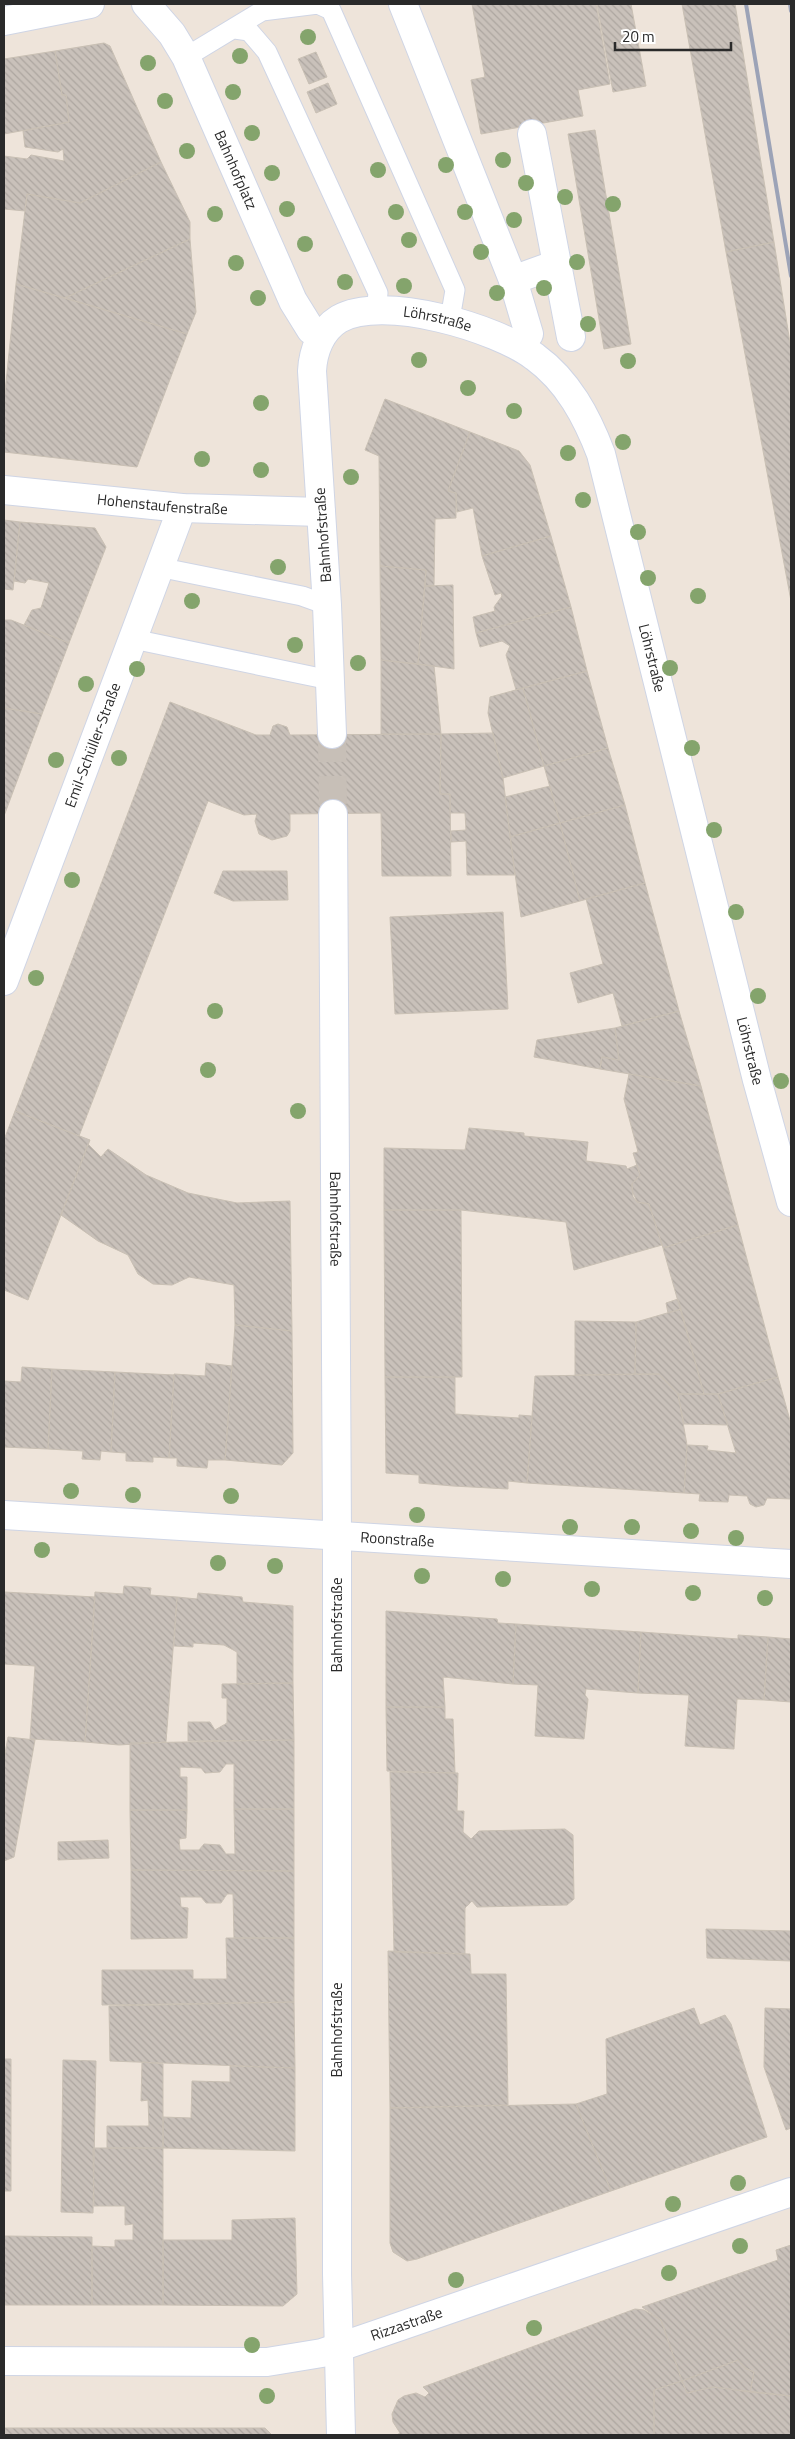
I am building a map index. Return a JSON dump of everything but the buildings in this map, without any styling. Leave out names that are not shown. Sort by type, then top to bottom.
[{"type":"street","points":[[4,21],[90,4]]},
{"type":"street","name":"Bahnhofplatz","points":[[146,4],[172,34],[186,57],[293,301],[311,330],[321,337]]},
{"type":"street","points":[[403,4],[513,280],[529,334]]},
{"type":"street","points":[[532,134],[571,337]]},
{"type":"street","points":[[513,280],[557,264]]},
{"type":"street","name":"Löhrstraße","points":[[321,337],[338,320],[349,315],[400,312],[450,319],[501,338],[535,357],[558,378],[576,402],[597,445],[615,505],[758,1080],[791,1202]]},
{"type":"street","name":"Bahnhofstraße","points":[[321,337],[313,357],[312,371],[327,605],[332,734]]},
{"type":"street","name":"Hohenstaufenstraße","points":[[4,490],[182,508],[321,512]]},
{"type":"street","name":"Emil-Schüller-Straße","points":[[4,980],[133,639],[157,570],[182,508]]},
{"type":"street","name":"Bahnhofstraße","points":[[333,814],[337,1536],[337,2288],[341,2435]]},
{"type":"street","name":"Roonstraße","points":[[4,1515],[791,1564]]},
{"type":"street","name":"Rizzastraße","points":[[4,2360],[267,2362],[307,2356],[339,2347],[791,2192]]},
{"type":"lane","points":[[186,57],[262,11],[318,4],[331,10],[454,290],[450,319]]},
{"type":"lane","points":[[235,29],[249,31],[267,52],[378,293],[376,312]]},
{"type":"lane","points":[[157,570],[168,569],[302,596],[327,605]]},
{"type":"lane","points":[[133,639],[330,680]]},
{"type":"tunnel","points":[[332,734],[333,814]]},
{"type":"railway","points":[[746,4],[791,276]]},
{"type":"railway","points":[[790,4],[791,11]]}]
